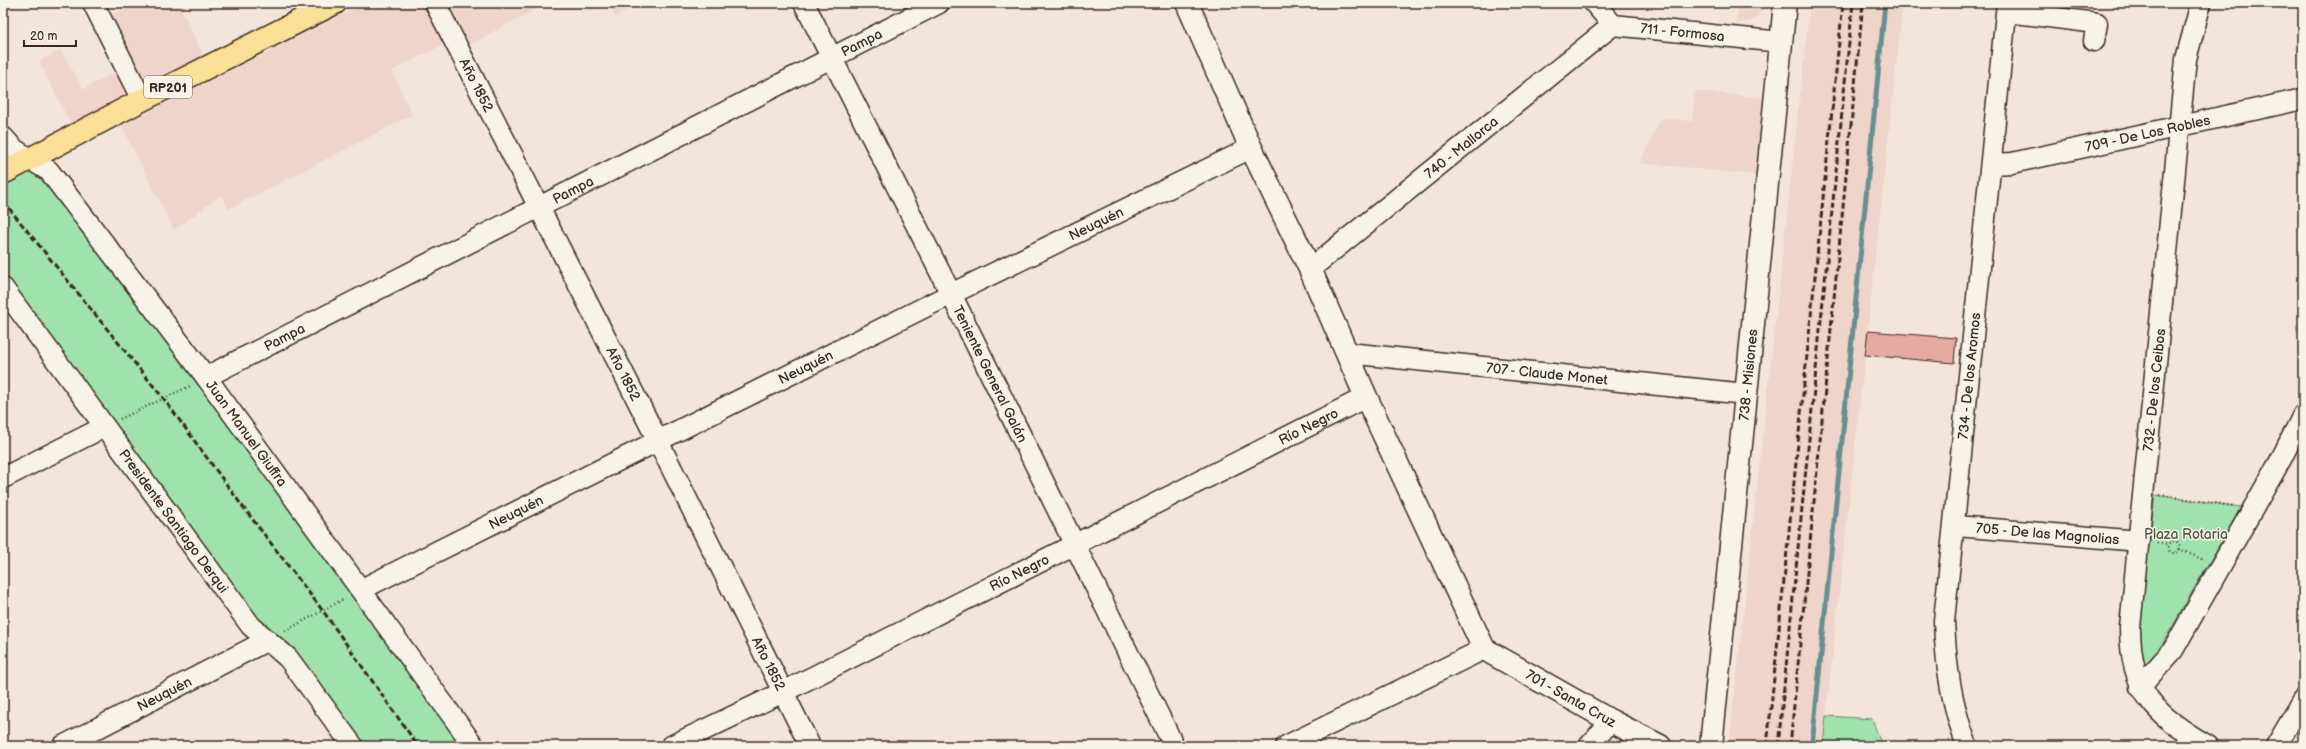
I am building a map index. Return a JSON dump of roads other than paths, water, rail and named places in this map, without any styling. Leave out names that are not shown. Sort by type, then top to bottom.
[{"type":"main road","name":"RP201","points":[[3,173],[142,100],[335,3]]},
{"type":"street","points":[[93,3],[142,100]]},
{"type":"street","name":"Año 1852","points":[[435,3],[658,441],[810,746]]},
{"type":"street","name":"Teniente General Galán","points":[[804,3],[830,58],[951,294],[1075,543],[1174,746]]},
{"type":"street","name":"Pampa","points":[[206,377],[939,3]]},
{"type":"street","points":[[1187,3],[1251,148],[1310,269],[1366,397],[1484,649],[1286,746]]},
{"type":"street","points":[[1594,3],[1613,25]]},
{"type":"street","name":"738 - Misiones","points":[[1711,746],[1785,3]]},
{"type":"street","name":"732 - De los Ceibos","points":[[2201,3],[2186,59],[2130,642],[2134,672],[2140,687],[2171,722],[2208,746]]},
{"type":"street","points":[[2007,8],[2097,23],[2094,41]]},
{"type":"street","name":"734 - De los Aromos","points":[[1967,746],[1951,697],[1946,666],[1944,621],[1956,526],[2007,8]]},
{"type":"street","name":"711 - Formosa","points":[[1613,25],[1781,42]]},
{"type":"street","name":"740 - Mallorca","points":[[1310,269],[1613,25]]},
{"type":"street","name":"709 - De Los Robles","points":[[1992,164],[2012,163],[2303,99]]},
{"type":"street","name":"Juan Manuel Giuffra","points":[[3,136],[14,149],[49,171],[206,377],[362,589],[474,746]]},
{"type":"street","name":"Neuquén","points":[[362,589],[951,294],[1251,148]]},
{"type":"street","name":"Presidente Santiago Derqui","points":[[3,288],[251,626],[266,641],[288,658],[352,746]]},
{"type":"street","name":"707 - Claude Monet","points":[[1348,353],[1746,394]]},
{"type":"street","name":"Río Negro","points":[[671,746],[783,692],[1366,397]]},
{"type":"street","points":[[2140,687],[2173,650],[2255,506],[2303,415]]},
{"type":"street","points":[[3,478],[104,427]]},
{"type":"street","name":"705 - De las Magnolias","points":[[1956,526],[2139,541]]},
{"type":"street","name":"Neuquén","points":[[70,744],[266,641]]},
{"type":"street","name":"701 - Santa Cruz","points":[[1484,649],[1611,721],[1660,746]]},
{"type":"street","points":[[2276,746],[2298,720],[2303,700]]},
{"type":"street","points":[[1589,746],[1611,721]]},
{"type":"waterway","points":[[1812,746],[1885,3]]},
{"type":"railway","points":[[1767,746],[1843,3]]},
{"type":"railway","points":[[1778,746],[1853,3]]},
{"type":"railway","points":[[1790,746],[1863,3]]},
{"type":"railway","points":[[3,201],[164,399],[240,503],[323,611],[418,746]]},
{"type":"park label","name":"Plaza Rotaria","points":[[2186,534]]}]
